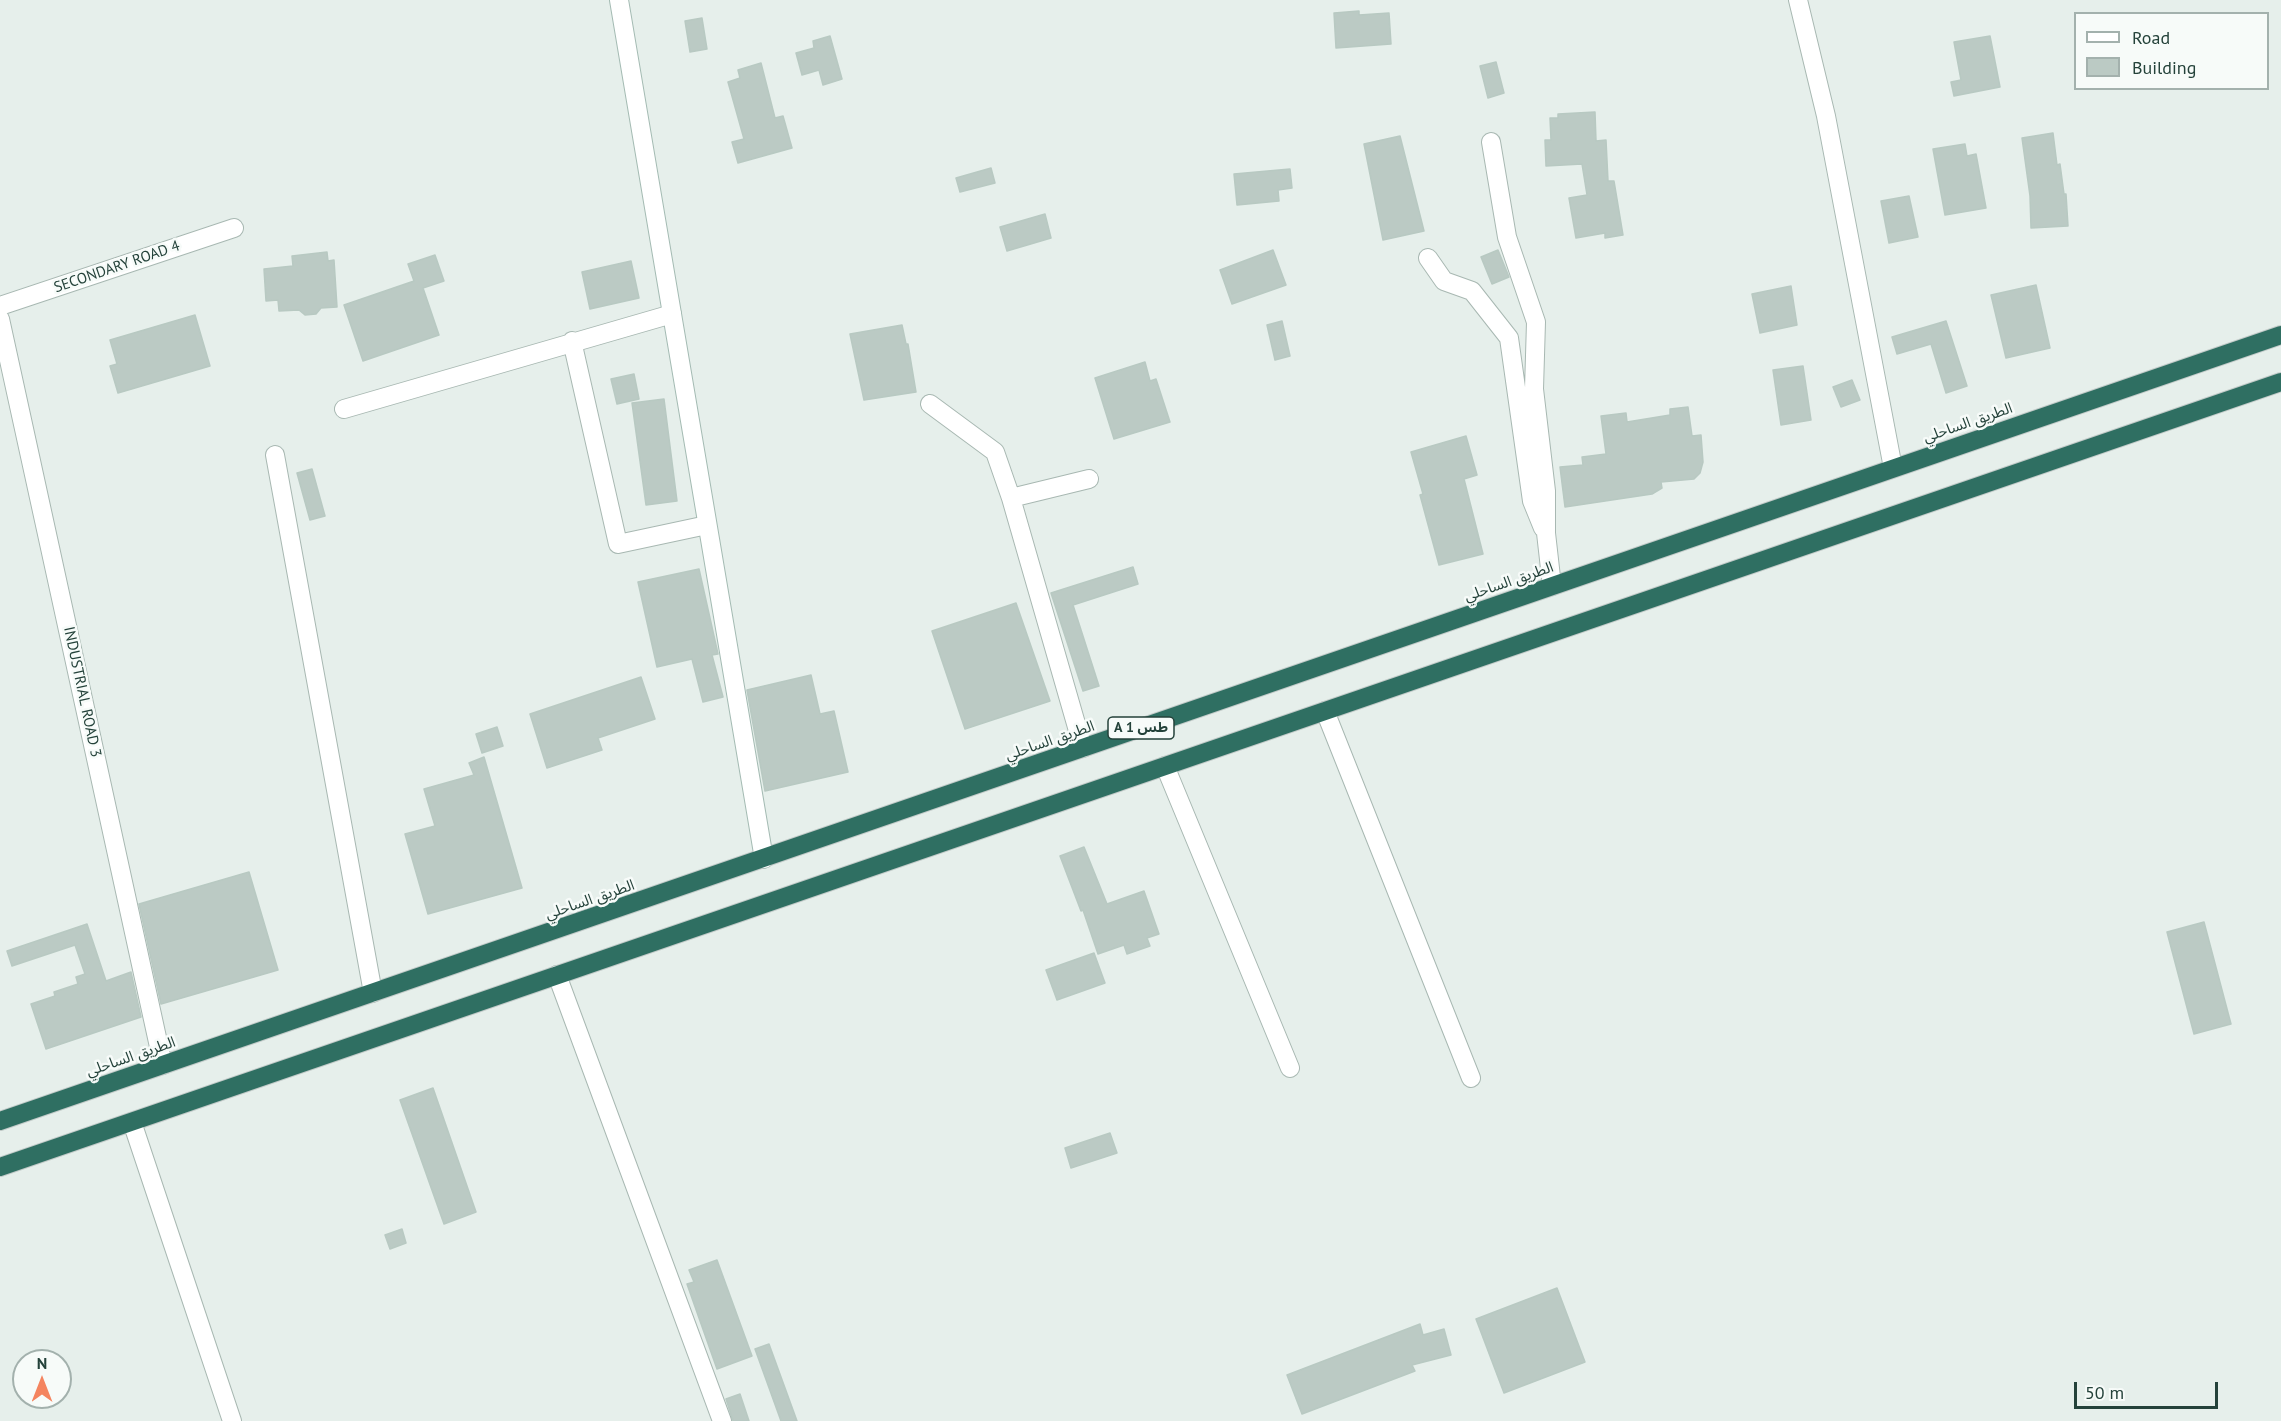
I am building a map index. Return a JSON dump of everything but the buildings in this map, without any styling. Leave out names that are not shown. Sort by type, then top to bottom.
[{"type":"highway","name":"الطريق الساحلي","points":[[0,1121],[2281,335]]},
{"type":"highway","name":"A 1 طس","points":[[0,1167],[2281,382]]},
{"type":"street","points":[[619,0],[764,859]]},
{"type":"street","points":[[1798,0],[1826,116],[1893,468]]},
{"type":"street","points":[[1491,142],[1507,237],[1536,322],[1534,389],[1546,491],[1546,532],[1552,586]]},
{"type":"street","name":"SECONDARY ROAD 4","points":[[0,306],[234,228]]},
{"type":"street","points":[[1428,258],[1444,281],[1472,291],[1509,338],[1532,501],[1535,513],[1546,532]]},
{"type":"street","points":[[344,409],[572,341],[672,314]]},
{"type":"street","name":"INDUSTRIAL ROAD 3","points":[[0,319],[163,1065]]},
{"type":"street","points":[[572,341],[618,544],[707,525]]},
{"type":"street","points":[[930,404],[994,452],[1011,498],[1083,748]]},
{"type":"street","points":[[275,455],[373,993]]},
{"type":"street","points":[[1011,498],[1089,479]]},
{"type":"street","points":[[1325,711],[1471,1078]]},
{"type":"street","points":[[1165,766],[1290,1068]]},
{"type":"street","points":[[557,975],[722,1421]]},
{"type":"street","points":[[132,1122],[232,1421]]}]
